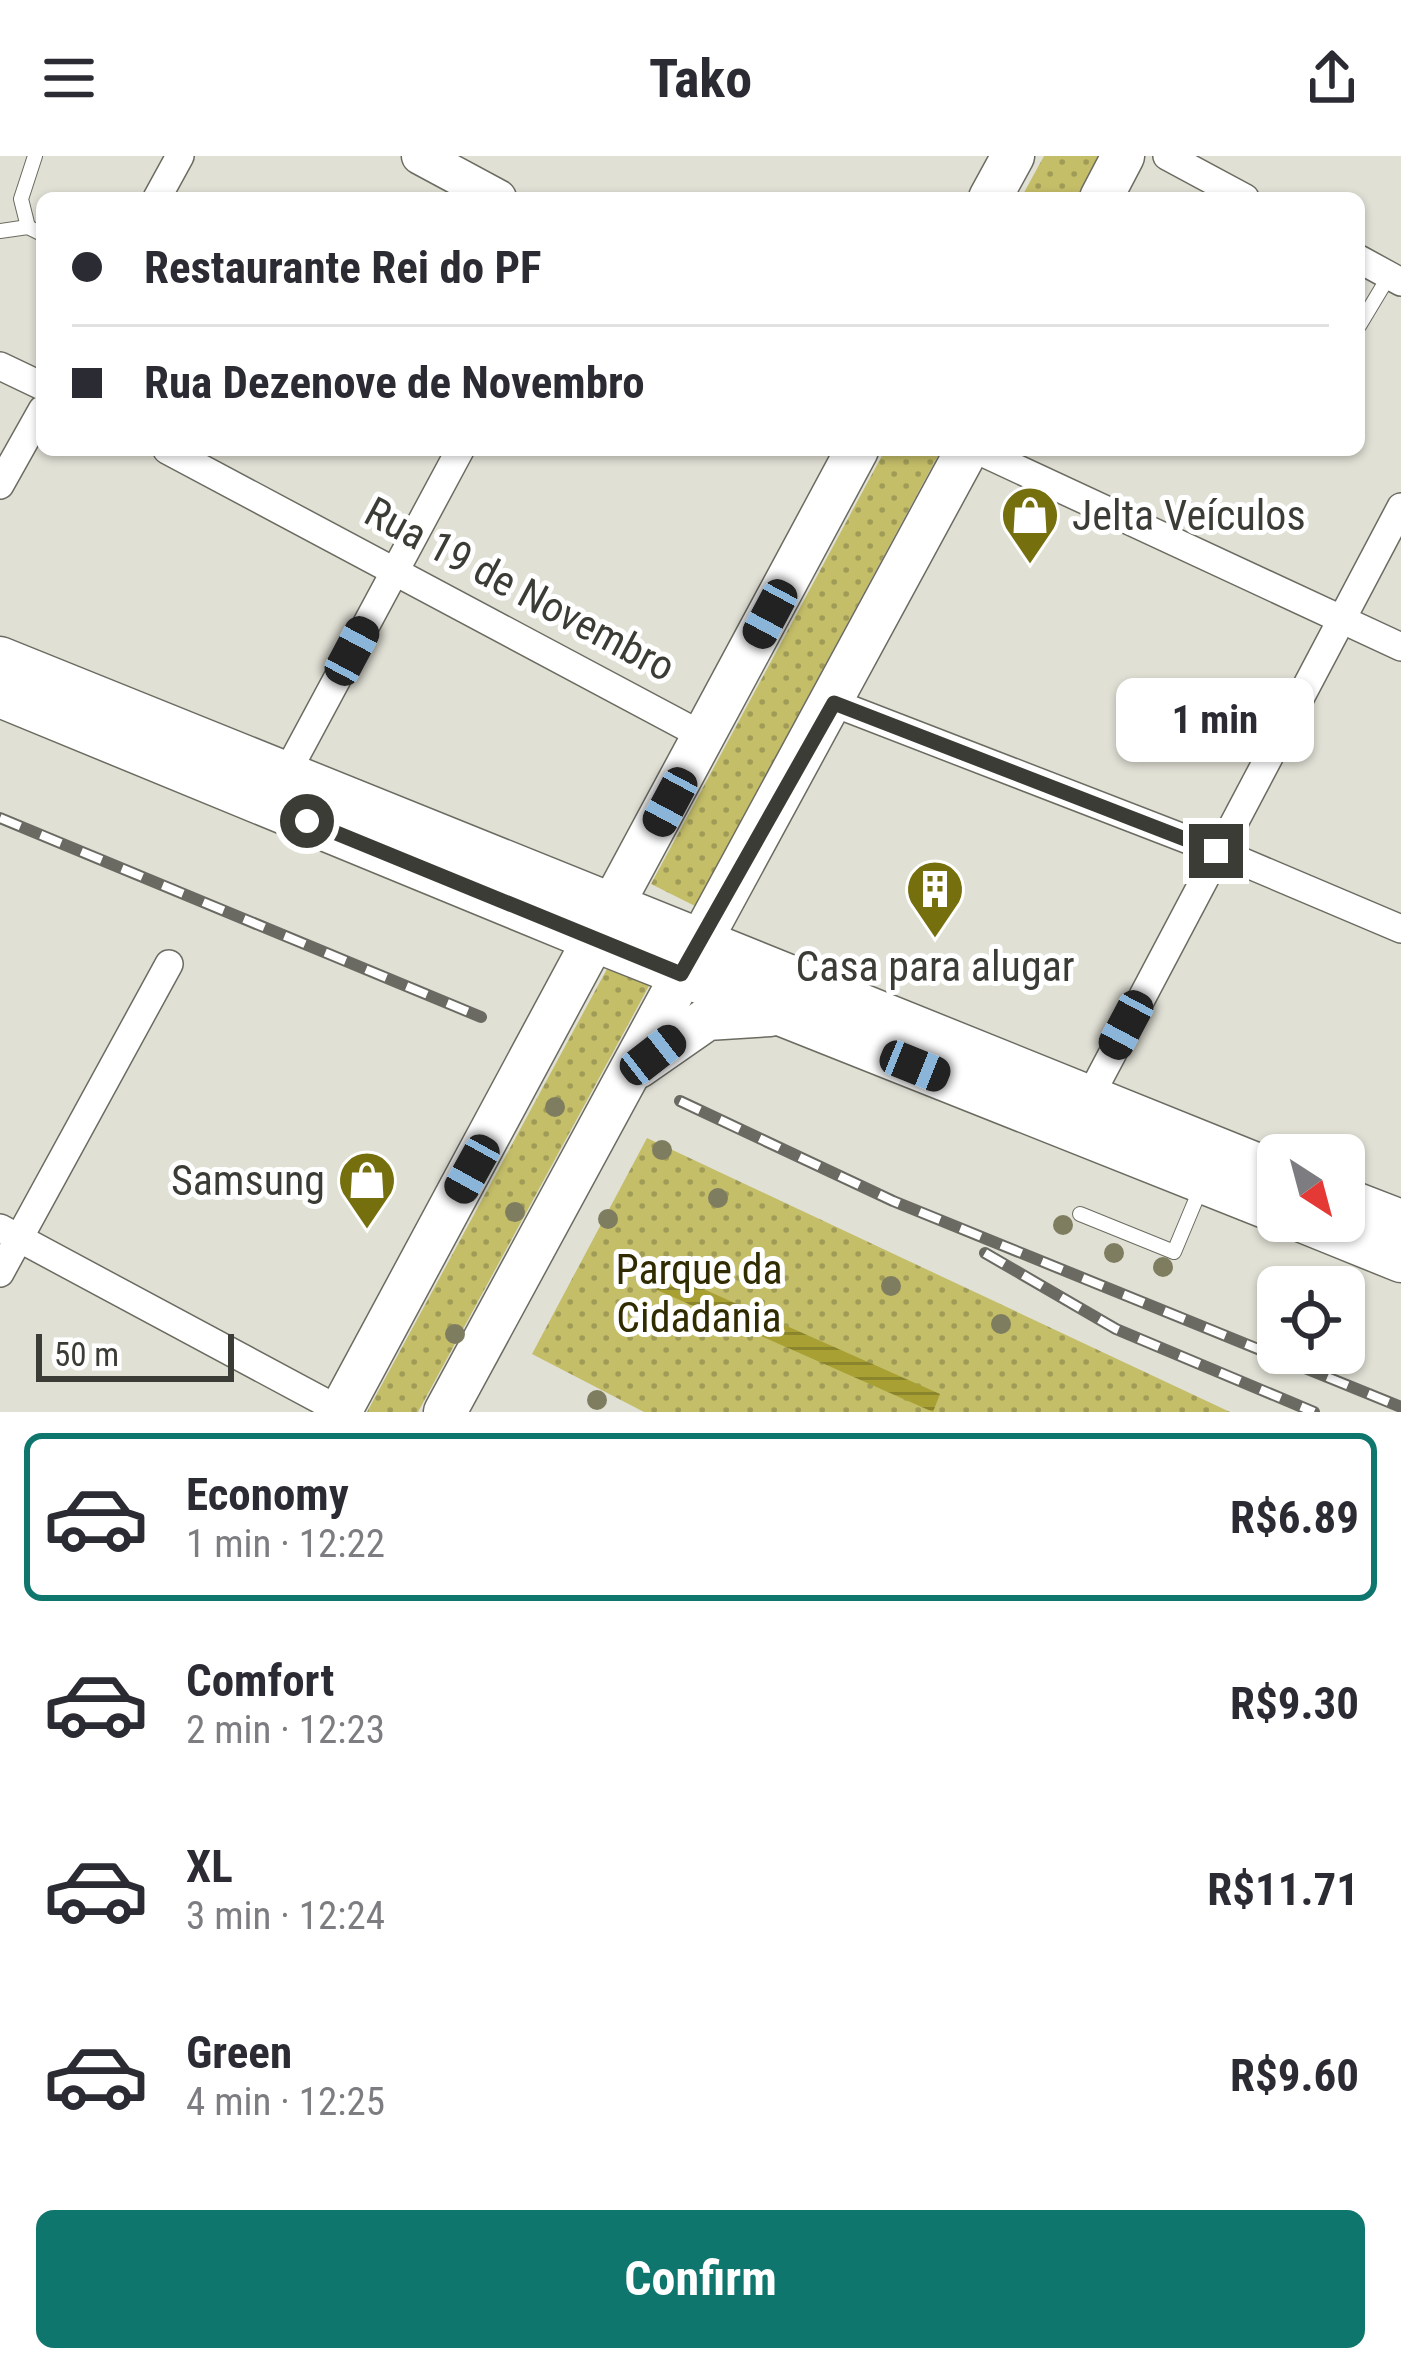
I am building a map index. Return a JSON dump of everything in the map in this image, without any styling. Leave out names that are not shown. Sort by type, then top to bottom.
[{"type":"main road","points":[[993,192],[1013,156]]},
{"type":"main road","points":[[1103,192],[1123,156]]},
{"type":"main road","points":[[341,1412],[854,456]]},
{"type":"main road","points":[[445,1412],[701,936],[834,703],[964,456]]},
{"type":"main road","points":[[0,658],[701,936],[1257,1165]]},
{"type":"main road","points":[[0,696],[596,941],[1257,1203]]},
{"type":"main road","points":[[627,1075],[707,1019],[750,1014],[791,1017]]},
{"type":"main road","points":[[1365,1207],[1401,1221]]},
{"type":"main road","points":[[1354,1242],[1401,1261]]},
{"type":"street","points":[[160,192],[180,156]]},
{"type":"street","points":[[421,156],[487,192]]},
{"type":"street","points":[[1167,156],[1234,192]]},
{"type":"street","points":[[1365,263],[1395,279]]},
{"type":"street","points":[[0,366],[36,383]]},
{"type":"street","points":[[0,485],[36,421]]},
{"type":"street","name":"Rua 19 de Novembro","points":[[179,456],[705,737]]},
{"type":"street","points":[[286,774],[457,456]]},
{"type":"street","points":[[990,456],[1401,647]]},
{"type":"street","points":[[1089,1098],[1401,507]]},
{"type":"street","points":[[834,703],[1216,851],[1401,929]]},
{"type":"street","points":[[0,1273],[10,1233],[169,964]]},
{"type":"street","points":[[10,1233],[341,1412]]},
{"type":"lane","points":[[0,231],[35,230],[21,199],[34,156]]},
{"type":"lane","points":[[1365,318],[1395,279]]},
{"type":"lane","points":[[1080,1214],[1174,1252],[1204,1182]]},
{"type":"green space","points":[[1044,156],[1098,156],[1079,192],[1024,192]]},
{"type":"green space","points":[[882,456],[938,456],[695,906],[651,884]]},
{"type":"green space","points":[[614,956],[656,973],[418,1412],[367,1412]]},
{"type":"green space","name":"Parque da Cidadania","points":[[647,1138],[1230,1412],[644,1412],[532,1354]]},
{"type":"shaded area","points":[[656,1268],[940,1394],[933,1412],[648,1286]]},
{"type":"railway","points":[[0,818],[481,1017]]},
{"type":"railway","points":[[680,1101],[893,1201],[1401,1407]]},
{"type":"railway","points":[[985,1253],[1116,1329],[1314,1412]]},
{"type":"place","name":"Jelta Veículos","points":[[1030,566]]},
{"type":"place","name":"Casa para alugar","points":[[935,940]]},
{"type":"place","name":"Samsung","points":[[367,1231]]},
{"type":"route","points":[[307,821],[681,974],[834,703],[1216,851]]}]
